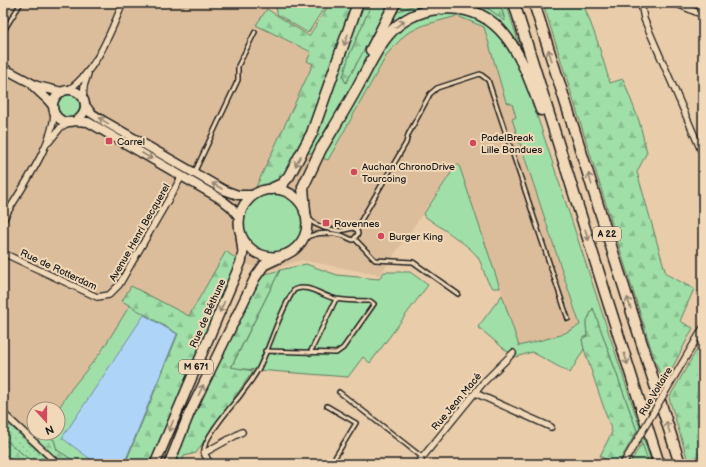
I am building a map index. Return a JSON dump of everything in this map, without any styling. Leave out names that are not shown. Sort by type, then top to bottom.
[{"type":"highway","points":[[271,189],[282,184],[289,176],[312,133],[358,3]]},
{"type":"highway","points":[[306,214],[304,187],[320,151],[395,3]]},
{"type":"highway","name":"A 22","points":[[514,3],[659,464]]},
{"type":"highway","name":"A 22","points":[[534,3],[680,464]]},
{"type":"highway","points":[[320,151],[389,34],[402,23],[418,14],[433,9],[450,8],[468,10],[487,19],[497,25],[510,39],[524,66],[550,135],[562,158]]},
{"type":"main road","points":[[271,189],[281,190],[290,194],[300,203],[306,214],[307,228],[304,239],[293,251],[281,257],[270,258],[257,254],[246,245],[238,227],[239,217],[244,205],[254,195],[271,189]]},
{"type":"main road","name":"Rue de Béthune","points":[[155,464],[241,262],[243,252],[241,236]]},
{"type":"main road","name":"M 671","points":[[168,464],[190,414],[256,278],[264,265],[281,257]]},
{"type":"street","points":[[43,150],[59,129],[82,115],[84,86],[90,68],[122,3]]},
{"type":"street","points":[[641,3],[644,19],[703,155]]},
{"type":"street","points":[[675,3],[686,5],[703,15]]},
{"type":"street","points":[[3,68],[27,82],[45,89],[77,92],[98,118],[230,193],[254,195]]},
{"type":"street","points":[[3,220],[43,150],[53,126],[54,99],[79,82],[90,68]]},
{"type":"street","points":[[27,82],[48,100],[60,120],[90,123],[226,203],[239,217]]},
{"type":"street","name":"Avenue Henri Becquerel","points":[[109,295],[119,285],[182,176]]},
{"type":"street","name":"Rue de Rotterdam","points":[[3,253],[94,295],[104,297],[109,295]]},
{"type":"street","name":"Rue Voltaire","points":[[623,464],[703,328]]},
{"type":"street","name":"Rue Jean Macé","points":[[417,464],[475,393],[513,353]]},
{"type":"street","points":[[475,393],[551,427]]},
{"type":"street","points":[[3,413],[58,464]]},
{"type":"street","points":[[210,464],[204,453],[242,432]]},
{"type":"lane","points":[[3,32],[21,3]]},
{"type":"lane","points":[[194,173],[238,80],[238,66],[255,32]]},
{"type":"lane","points":[[355,239],[358,234],[356,229],[406,143],[408,135],[430,94],[437,88],[480,74],[488,80],[568,319]]},
{"type":"lane","points":[[306,214],[321,226],[338,231],[352,228],[356,229]]},
{"type":"lane","points":[[347,237],[348,230]]},
{"type":"lane","points":[[304,239],[320,233],[355,239],[375,260],[413,262],[458,294]]},
{"type":"lane","points":[[204,453],[204,446],[213,431],[255,375],[265,352],[294,290],[308,288],[336,299],[370,301],[373,306],[340,351],[333,354],[265,352]]},
{"type":"lane","points":[[310,353],[336,299]]},
{"type":"lane","points":[[339,392],[422,457]]},
{"type":"lane","points":[[327,406],[356,423],[330,464]]},
{"type":"shaded area","points":[[3,3],[271,3],[257,25],[311,53],[313,64],[257,187],[299,149],[328,160],[388,53],[406,34],[424,25],[457,16],[484,27],[506,101],[512,104],[516,117],[512,119],[580,325],[561,335],[519,346],[459,165],[457,164],[380,275],[301,260],[265,272],[237,260],[226,251],[179,334],[125,464],[79,464],[55,441],[66,441],[66,401],[26,401],[26,440],[3,419]]},
{"type":"shaded area","points":[[27,441],[37,441],[34,447]]},
{"type":"green space","points":[[278,3],[327,3],[308,33],[277,14],[276,6]]},
{"type":"green space","points":[[330,3],[354,3],[314,115],[299,149],[282,178],[272,184],[256,187],[313,64],[307,61],[311,52],[256,25],[267,9],[309,36]]},
{"type":"green space","points":[[354,3],[372,3],[349,56],[343,77],[346,83],[380,20],[408,7],[424,3],[475,3],[489,9],[505,20],[500,3],[506,3],[521,50],[522,70],[652,464],[649,464],[593,308],[586,323],[587,336],[582,339],[584,349],[570,373],[532,352],[516,357],[513,350],[508,352],[478,327],[502,295],[519,346],[561,335],[580,325],[512,119],[516,117],[512,104],[506,102],[484,27],[457,16],[424,25],[406,34],[388,53],[328,160],[299,149],[314,115]]},
{"type":"green space","points":[[372,3],[424,3],[408,7],[380,21],[346,83],[343,77],[349,56]]},
{"type":"green space","points":[[475,3],[500,3],[505,21],[489,9]]},
{"type":"green space","points":[[543,3],[583,3],[597,40],[610,83],[623,79],[639,121],[647,152],[637,172],[666,274],[694,289],[680,321],[693,328],[664,384],[654,358]]},
{"type":"green space","points":[[68,94],[76,98],[80,106],[76,114],[68,118],[60,114],[56,106],[60,98]]},
{"type":"green space","points":[[457,164],[459,165],[500,288],[493,288],[490,285],[477,256],[473,251],[423,215]]},
{"type":"green space","points":[[273,194],[289,199],[294,203],[298,208],[303,224],[298,240],[294,245],[289,249],[273,254],[257,249],[252,245],[248,240],[243,224],[248,208],[252,203],[257,199]]},
{"type":"green space","points":[[226,251],[237,260],[152,464],[125,464],[178,334],[122,301],[131,286],[189,316]]},
{"type":"green space","points":[[306,264],[337,275],[379,279],[384,272],[410,272],[428,285],[370,363],[363,357],[348,377],[231,368],[280,270]]},
{"type":"green space","points":[[280,270],[231,367],[253,371],[196,453],[184,456],[182,464],[172,464],[234,330],[262,275]]},
{"type":"green space","points":[[130,305],[179,334],[125,464],[79,464],[57,450],[54,441],[66,441],[66,401],[63,401],[101,352]]},
{"type":"green space","points":[[593,308],[637,431],[618,464],[613,464],[600,456],[612,432],[582,339],[587,336],[586,323]]},
{"type":"green space","points":[[703,339],[703,464],[689,464],[669,398]]},
{"type":"green space","points":[[3,419],[52,464],[35,464],[3,438]]},
{"type":"green space","points":[[3,438],[35,464],[18,464],[3,453]]},
{"type":"green space","points":[[37,441],[54,441],[57,450],[79,464],[52,464],[34,447]]},
{"type":"green space","points":[[642,443],[649,464],[629,464]]},
{"type":"water","points":[[144,315],[177,334],[124,464],[97,464],[66,441],[66,432]]},
{"type":"place","name":"Carrel","points":[[109,141]]},
{"type":"place","name":"PadelBreak Lille Bondues","points":[[473,143]]},
{"type":"place","name":"Auchan ChronoDrive Tourcoing","points":[[354,172]]},
{"type":"place","name":"Ravennes","points":[[326,223]]},
{"type":"place","name":"Burger King","points":[[381,236]]}]
